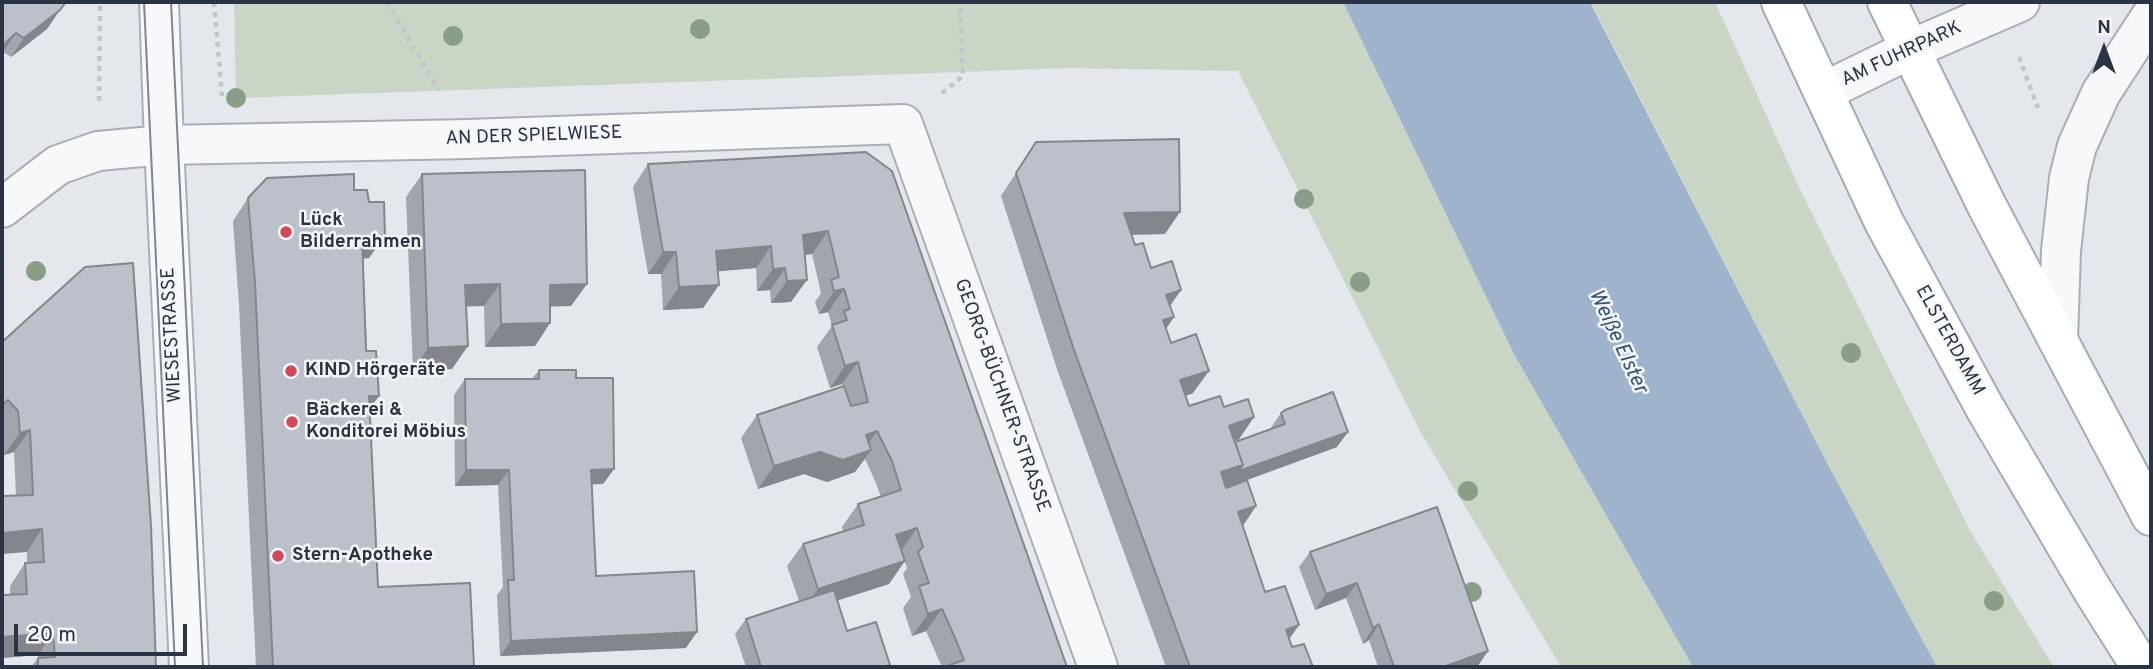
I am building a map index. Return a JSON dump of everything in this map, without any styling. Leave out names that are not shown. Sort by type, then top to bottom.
[{"type":"main road","name":"ELSTERDAMM","points":[[1781,2],[1884,222],[1985,408],[2141,667]]},
{"type":"main road","points":[[1887,2],[1987,206],[2151,516]]},
{"type":"street","name":"WIESESTRASSE","points":[[159,2],[189,667]]},
{"type":"street","name":"AM FUHRPARK","points":[[1823,92],[1909,50],[2010,6]]},
{"type":"street","points":[[2058,339],[2061,251],[2069,178],[2077,146],[2101,93],[2151,16]]},
{"type":"street","name":"AN DER SPIELWIESE","points":[[2,208],[58,164],[98,151],[164,145],[468,139],[903,124]]},
{"type":"street","name":"GEORG-BÜCHNER-STRASSE","points":[[903,124],[1098,667]]},
{"type":"path","points":[[98,151],[102,39],[100,2]]},
{"type":"path","points":[[214,2],[226,145]]},
{"type":"path","points":[[387,2],[468,139]]},
{"type":"path","points":[[903,124],[963,76],[960,2]]},
{"type":"path","points":[[2010,6],[2042,121]]},
{"type":"green space","points":[[234,2],[1343,2],[1514,354],[1693,667],[1561,667],[1421,433],[1238,71],[1072,68],[236,98]]},
{"type":"green space","points":[[1591,2],[1715,2],[1798,185],[1969,529],[2054,667],[1937,667],[1826,461]]},
{"type":"water","name":"Weiße Elster","points":[[1343,2],[1590,2],[1826,461],[1937,667],[1693,667],[1514,354]]},
{"type":"building","points":[[2,2],[66,2],[60,10],[24,38],[16,33],[2,46]]},
{"type":"building","points":[[1179,139],[1180,212],[1124,213],[1135,245],[1143,243],[1151,268],[1172,261],[1181,290],[1166,295],[1174,317],[1163,320],[1171,343],[1196,334],[1209,371],[1180,380],[1189,406],[1220,396],[1224,407],[1248,399],[1254,417],[1229,426],[1243,465],[1221,472],[1226,488],[1247,480],[1256,506],[1238,512],[1265,592],[1285,586],[1299,625],[1286,630],[1292,647],[1304,644],[1313,667],[1190,667],[1074,350],[1016,173],[1036,142]]},
{"type":"building","points":[[866,152],[892,171],[1067,667],[950,667],[949,665],[964,660],[942,609],[928,614],[919,586],[929,583],[918,552],[923,547],[917,528],[896,535],[905,561],[818,589],[803,544],[864,525],[858,504],[901,490],[892,461],[877,431],[866,435],[871,450],[843,460],[820,452],[774,466],[757,415],[844,386],[851,406],[868,402],[858,362],[845,366],[832,325],[847,320],[844,311],[850,309],[844,289],[834,291],[831,280],[839,277],[828,231],[803,235],[807,280],[787,281],[785,268],[773,269],[771,246],[716,251],[719,285],[679,287],[676,252],[663,252],[648,164]]},
{"type":"building","points":[[585,170],[587,284],[550,285],[550,323],[501,324],[500,284],[465,285],[468,346],[428,348],[422,174]]},
{"type":"building","points":[[354,174],[354,190],[367,190],[369,202],[384,202],[385,236],[362,237],[366,351],[376,351],[379,396],[369,396],[378,587],[470,583],[474,667],[273,667],[255,283],[248,198],[267,178]]},
{"type":"building","points":[[133,263],[151,526],[156,667],[38,667],[38,658],[55,657],[53,633],[2,637],[2,595],[27,594],[25,563],[44,562],[42,529],[3,533],[2,536],[2,496],[33,495],[30,430],[20,433],[18,411],[8,400],[2,405],[2,342],[85,267]]},
{"type":"building","points":[[539,370],[576,370],[576,378],[613,378],[614,469],[591,470],[596,576],[694,571],[697,632],[511,641],[508,580],[514,580],[509,470],[466,470],[465,379],[539,379]]},
{"type":"building","points":[[1333,392],[1348,432],[1239,471],[1243,465],[1235,442],[1285,424],[1281,413],[1285,410]]},
{"type":"building","points":[[1437,507],[1488,651],[1443,667],[1394,667],[1379,624],[1373,628],[1357,583],[1326,594],[1310,552]]},
{"type":"building","points":[[834,590],[847,631],[876,622],[890,665],[761,667],[746,619]]},
{"type":"tram line","points":[[144,2],[175,667]]},
{"type":"tram line","points":[[171,2],[203,667]]},
{"type":"place","name":"Lück Bilderrahmen","points":[[286,232]]},
{"type":"place","name":"KIND Hörgeräte","points":[[291,371]]},
{"type":"place","name":"Bäckerei & Konditorei Möbius","points":[[292,422]]},
{"type":"place","name":"Stern-Apotheke","points":[[278,556]]}]
